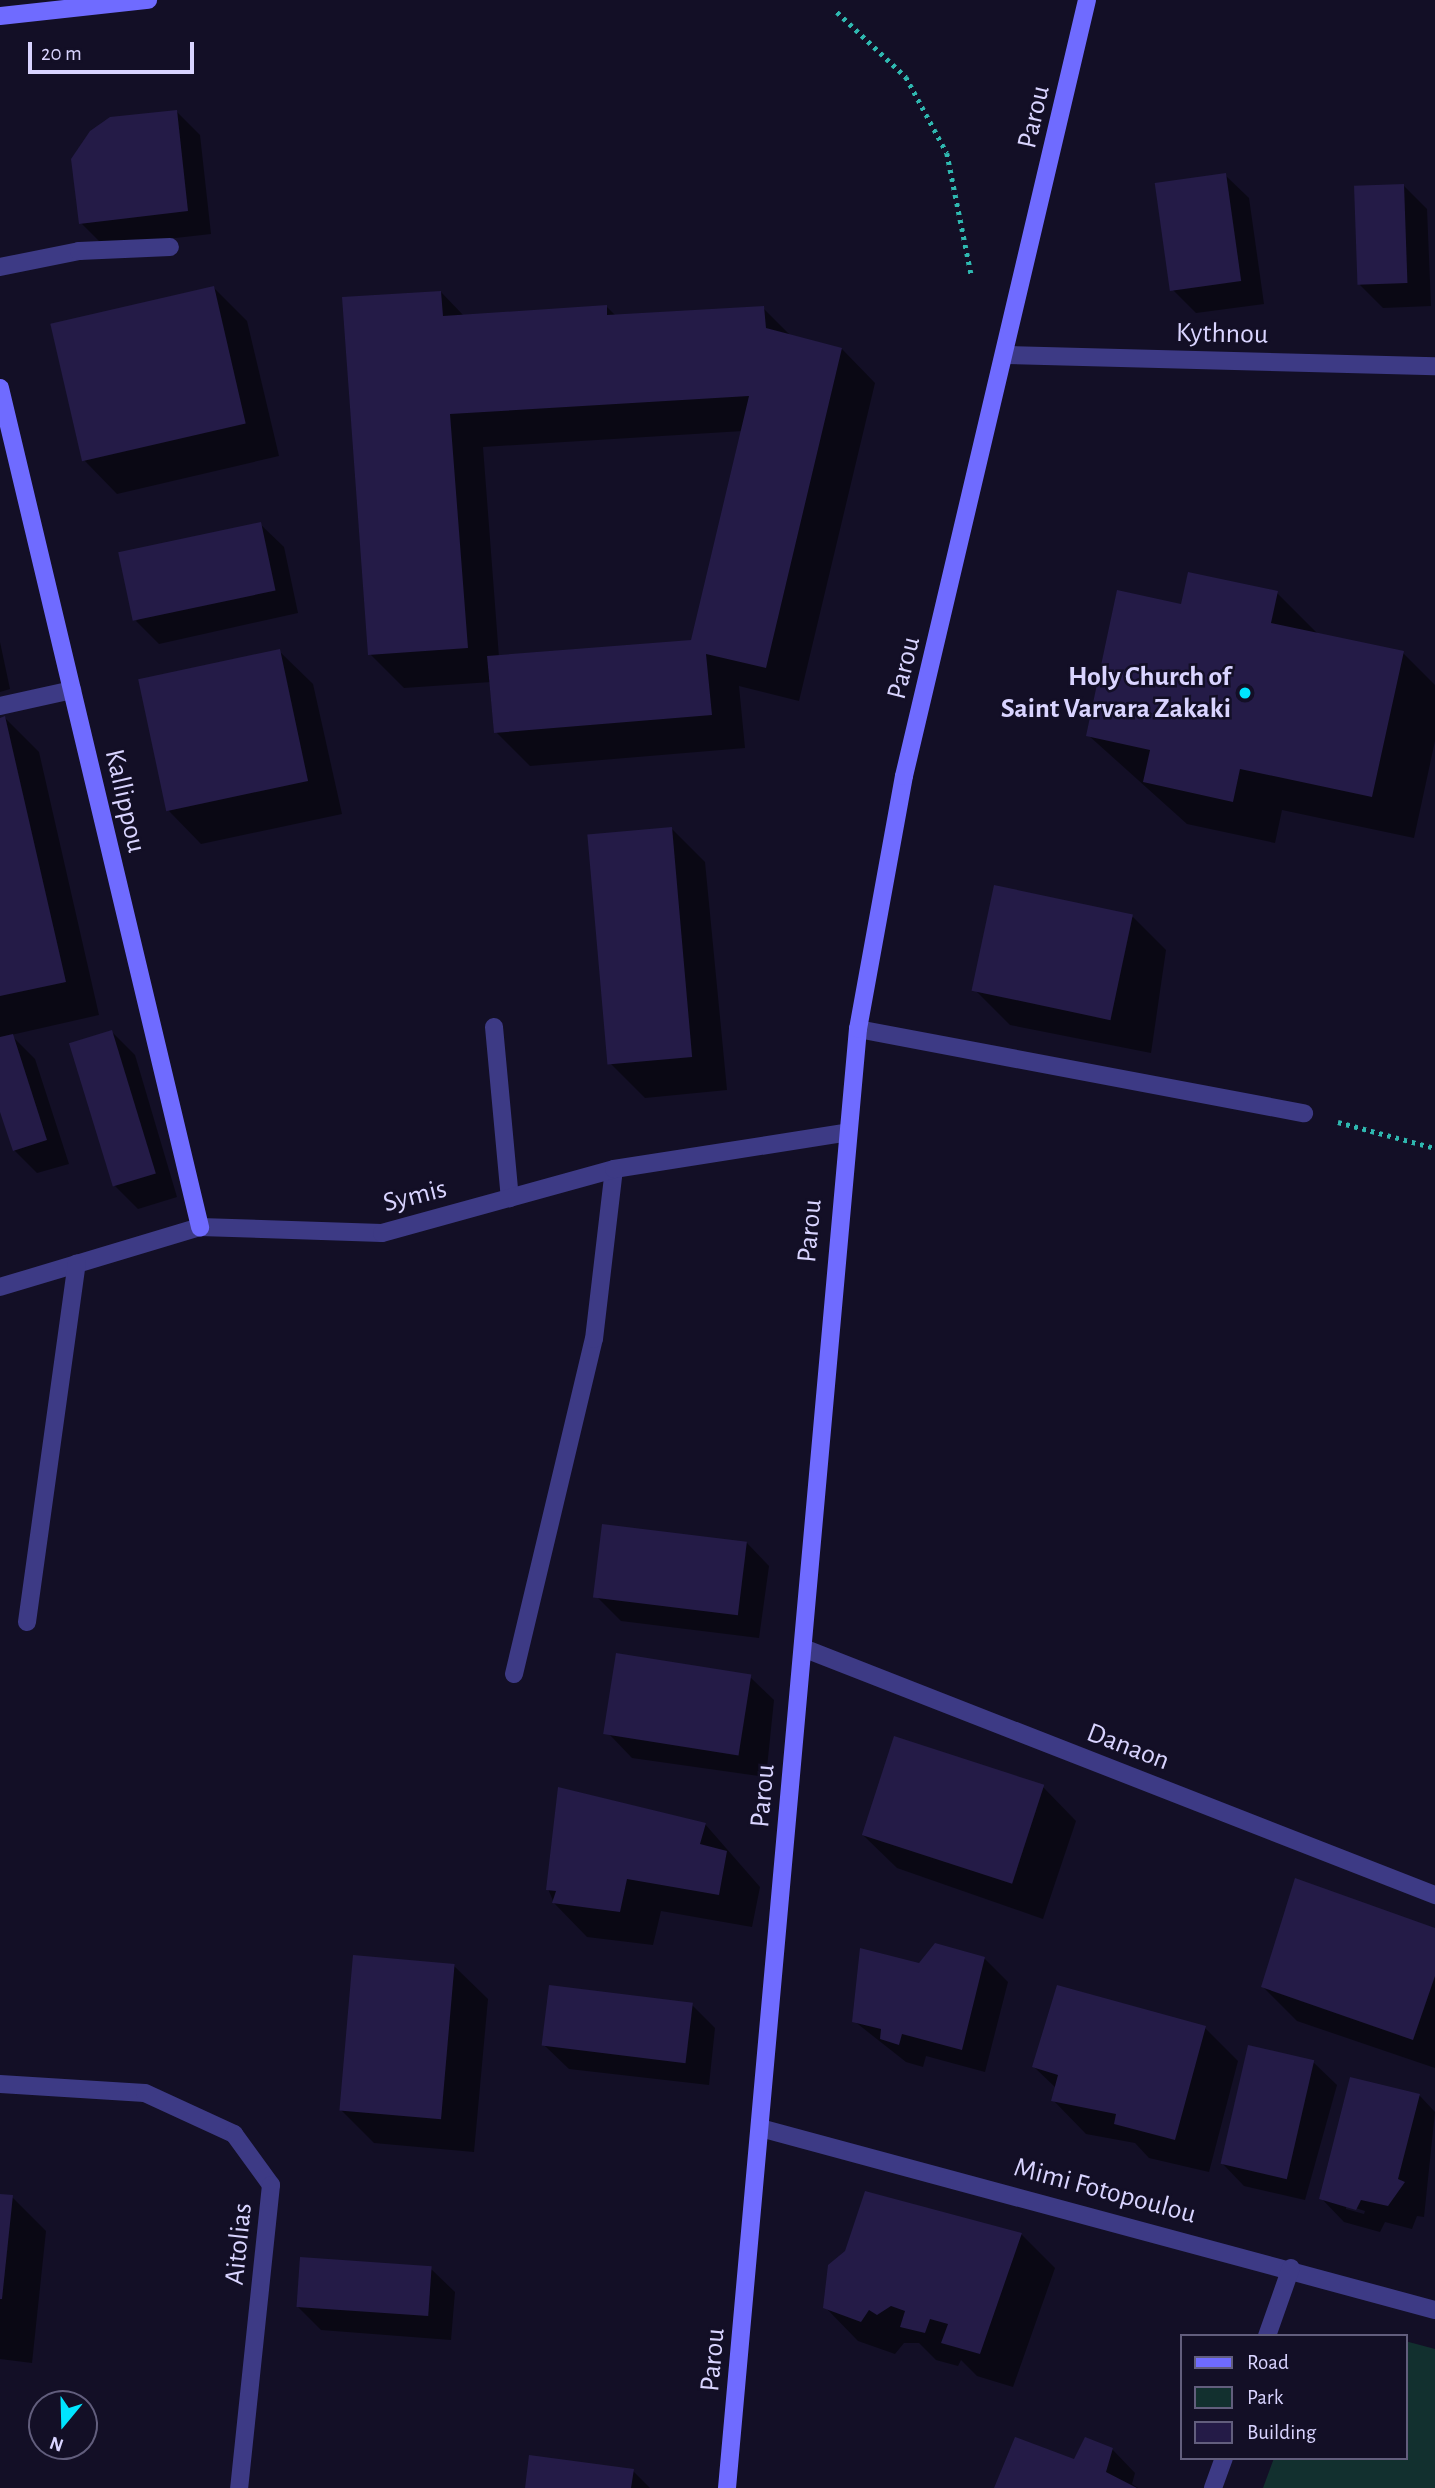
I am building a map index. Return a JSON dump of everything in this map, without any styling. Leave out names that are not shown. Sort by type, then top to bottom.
[{"type":"street","points":[[0,16],[148,0]]},
{"type":"street","name":"Parou","points":[[727,2488],[803,1648],[844,1133],[858,1029],[904,776],[1007,355],[1087,0]]},
{"type":"street","points":[[0,267],[79,251],[170,247]]},
{"type":"street","name":"Kythnou","points":[[1007,355],[1435,366]]},
{"type":"street","name":"Kallippou","points":[[0,388],[200,1227]]},
{"type":"street","points":[[0,706],[72,690]]},
{"type":"street","points":[[494,1027],[510,1198]]},
{"type":"street","points":[[858,1029],[1304,1113]]},
{"type":"street","name":"Symis","points":[[0,1286],[200,1227],[382,1233],[614,1170],[844,1133]]},
{"type":"street","points":[[514,1674],[594,1339],[614,1170]]},
{"type":"street","points":[[27,1622],[77,1263]]},
{"type":"street","name":"Danaon","points":[[803,1648],[1435,1895]]},
{"type":"street","name":"Aitolias","points":[[0,2084],[145,2093],[234,2134],[271,2185],[239,2488]]},
{"type":"street","name":"Mimi Fotopoulou","points":[[760,2128],[1291,2268],[1435,2310]]},
{"type":"street","points":[[1268,2334],[1291,2268]]},
{"type":"street","points":[[1213,2488],[1223,2460]]},
{"type":"path","points":[[837,12],[906,77],[947,153],[972,278]]},
{"type":"path","points":[[1304,1113],[1435,1148]]},
{"type":"green space","points":[[1407,2342],[1435,2349],[1435,2488],[1263,2488],[1273,2460],[1407,2460]]},
{"type":"building","points":[[177,110],[188,211],[79,224],[71,159],[90,131],[110,117]]},
{"type":"building","points":[[1226,173],[1241,281],[1170,291],[1155,183]]},
{"type":"building","points":[[1404,184],[1407,283],[1357,285],[1354,186]]},
{"type":"building","points":[[214,286],[246,423],[82,461],[50,324]]},
{"type":"building","points":[[441,291],[443,316],[607,305],[607,315],[764,306],[766,328],[842,348],[766,668],[706,654],[712,715],[494,733],[487,656],[691,640],[749,396],[450,414],[468,648],[368,655],[342,297]]},
{"type":"building","points":[[261,522],[276,590],[133,621],[118,552]]},
{"type":"building","name":"Holy Church of Saint Varvara Zakaki","points":[[1188,572],[1278,591],[1271,623],[1404,651],[1372,797],[1240,769],[1233,802],[1143,782],[1150,750],[1086,736],[1117,590],[1181,604]]},
{"type":"building","points":[[280,649],[308,781],[166,811],[138,679]]},
{"type":"building","points":[[5,716],[66,982],[0,996],[0,718]]},
{"type":"building","points":[[672,827],[692,1057],[607,1065],[587,834]]},
{"type":"building","points":[[994,885],[1133,915],[1110,1020],[972,991]]},
{"type":"building","points":[[112,1030],[156,1173],[113,1187],[69,1043]]},
{"type":"building","points":[[13,1034],[47,1140],[13,1151],[0,1112],[0,1037]]},
{"type":"building","points":[[602,1524],[747,1542],[738,1615],[593,1597]]},
{"type":"building","points":[[616,1653],[751,1674],[738,1755],[603,1734]]},
{"type":"building","points":[[894,1736],[1044,1785],[1012,1884],[862,1835]]},
{"type":"building","points":[[558,1787],[706,1823],[700,1844],[727,1851],[719,1895],[627,1879],[620,1912],[552,1903],[556,1891],[546,1890]]},
{"type":"building","points":[[1295,1878],[1435,1928],[1435,1976],[1413,2040],[1261,1987]]},
{"type":"building","points":[[935,1943],[985,1957],[962,2050],[902,2034],[899,2045],[880,2039],[881,2029],[852,2022],[860,1948],[919,1963]]},
{"type":"building","points":[[353,1955],[455,1964],[441,2119],[339,2110]]},
{"type":"building","points":[[549,1985],[693,2003],[685,2063],[542,2046]]},
{"type":"building","points":[[1057,1985],[1206,2026],[1175,2140],[1114,2124],[1116,2114],[1051,2101],[1058,2075],[1032,2067]]},
{"type":"building","points":[[1248,2045],[1314,2060],[1287,2179],[1221,2164]]},
{"type":"building","points":[[1350,2077],[1420,2094],[1398,2179],[1405,2182],[1388,2206],[1361,2200],[1356,2210],[1319,2199]]},
{"type":"building","points":[[865,2191],[1022,2233],[980,2354],[941,2343],[948,2324],[930,2319],[925,2333],[900,2327],[905,2311],[891,2306],[877,2315],[869,2310],[861,2322],[823,2308],[828,2265],[845,2251]]},
{"type":"building","points":[[0,2194],[13,2195],[2,2299],[0,2299]]},
{"type":"building","points":[[300,2257],[432,2266],[428,2316],[297,2307]]},
{"type":"building","points":[[1015,2437],[1074,2459],[1085,2437],[1113,2448],[1106,2472],[1137,2488],[994,2488]]},
{"type":"building","points":[[529,2455],[634,2469],[631,2488],[525,2488]]},
{"type":"place","name":"Holy Church of Saint Varvara Zakaki","points":[[1245,693]]}]
